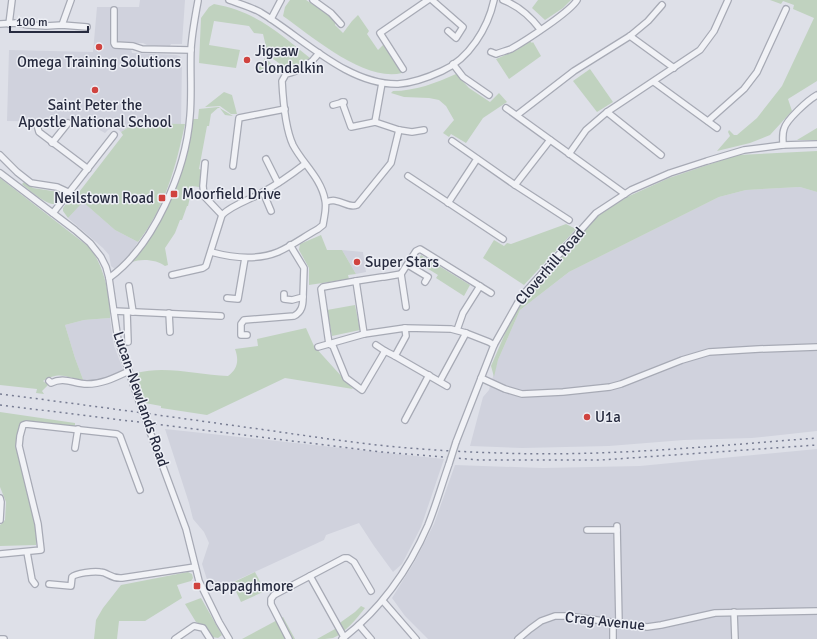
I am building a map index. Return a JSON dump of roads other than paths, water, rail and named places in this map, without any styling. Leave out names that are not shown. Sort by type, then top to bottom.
[{"type":"street","points":[[9,24],[12,0]]},
{"type":"street","points":[[62,25],[71,0]]},
{"type":"street","points":[[109,278],[128,261],[152,230],[173,185],[183,157],[190,116],[191,50],[196,1],[204,0]]},
{"type":"street","points":[[230,0],[259,12],[271,19],[319,53],[352,72],[382,83],[399,84],[427,78],[453,64],[475,42],[486,25],[492,11],[494,0]]},
{"type":"street","points":[[271,19],[281,0]]},
{"type":"street","points":[[313,0],[331,13],[341,24]]},
{"type":"street","points":[[403,69],[380,33],[428,0]]},
{"type":"street","points":[[432,0],[463,27],[456,38],[448,31]]},
{"type":"street","points":[[503,0],[514,4],[528,14],[540,29]]},
{"type":"street","points":[[491,52],[496,54],[509,50],[564,14],[575,4],[577,0]]},
{"type":"street","points":[[569,154],[586,130],[607,112],[700,50],[714,31],[728,0]]},
{"type":"street","points":[[517,115],[574,71],[630,36],[648,21],[662,4]]},
{"type":"street","points":[[708,121],[744,89],[757,72],[786,9]]},
{"type":"street","points":[[114,10],[115,45],[133,46],[142,49],[191,50]]},
{"type":"street","points":[[0,24],[16,23],[29,26],[62,25],[88,27]]},
{"type":"street","points":[[630,36],[674,68]]},
{"type":"street","points":[[211,252],[244,258],[267,256],[279,252],[323,225],[326,202],[315,176],[305,164],[292,143],[287,126],[282,81],[286,74],[296,72],[311,62],[319,53]]},
{"type":"street","points":[[453,64],[463,77],[489,96]]},
{"type":"street","points":[[654,82],[717,128]]},
{"type":"street","points":[[375,122],[382,83]]},
{"type":"street","points":[[783,145],[784,127],[798,110],[817,95]]},
{"type":"street","points":[[333,105],[344,102],[351,127],[375,122],[399,130],[412,132],[424,130]]},
{"type":"street","points":[[506,108],[625,194]]},
{"type":"street","points":[[233,166],[239,118],[285,109]]},
{"type":"street","points":[[607,112],[662,155]]},
{"type":"street","points":[[52,143],[68,123]]},
{"type":"street","points":[[37,125],[39,132],[88,169]]},
{"type":"street","points":[[326,202],[336,201],[353,206],[357,205],[391,163],[399,130]]},
{"type":"street","points":[[53,214],[114,136]]},
{"type":"street","points":[[515,185],[550,140]]},
{"type":"street","points":[[452,141],[515,185],[569,220]]},
{"type":"street","name":"Cloverhill Road","points":[[343,638],[359,625],[383,601],[410,561],[428,525],[456,442],[494,345],[520,296],[596,213],[625,194],[670,174],[707,161],[744,150],[783,145],[817,144]]},
{"type":"street","points":[[0,155],[17,172],[31,183],[57,187],[70,193]]},
{"type":"street","points":[[266,159],[278,183]]},
{"type":"street","points":[[448,202],[477,159]]},
{"type":"street","points":[[205,163],[203,186],[204,196],[222,215]]},
{"type":"street","points":[[172,275],[206,266],[222,215],[228,210],[278,183],[305,164]]},
{"type":"street","name":"Lucan-Newlands Road","points":[[0,173],[75,230],[95,248],[106,267],[118,340],[186,529],[199,581],[226,638]]},
{"type":"street","points":[[408,176],[502,239]]},
{"type":"street","points":[[263,192],[271,211]]},
{"type":"street","points":[[247,335],[241,335],[241,324],[244,320],[294,316],[302,307],[304,268],[290,245]]},
{"type":"street","points":[[406,307],[401,274],[416,251],[420,249],[491,293]]},
{"type":"street","points":[[227,298],[238,299],[244,258]]},
{"type":"street","points":[[408,264],[428,277],[425,282]]},
{"type":"street","points":[[385,351],[362,390],[346,378],[333,346],[329,344],[321,289],[323,287],[401,274]]},
{"type":"street","points":[[356,281],[364,334]]},
{"type":"street","points":[[128,342],[130,312],[129,286]]},
{"type":"street","points":[[457,330],[463,313],[480,286]]},
{"type":"street","points":[[284,294],[284,299],[292,300],[303,297]]},
{"type":"street","points":[[114,311],[221,316]]},
{"type":"street","points":[[169,313],[170,332]]},
{"type":"street","points":[[318,347],[364,334],[405,328],[457,330],[494,345]]},
{"type":"street","points":[[395,356],[406,336],[405,328]]},
{"type":"street","points":[[440,381],[466,333]]},
{"type":"street","points":[[376,345],[447,386]]},
{"type":"street","points":[[481,378],[505,389],[522,394],[563,392],[610,387],[621,384],[641,378],[682,360],[709,352],[817,347]]},
{"type":"street","points":[[48,381],[51,383],[58,379],[87,384],[103,383],[129,371]]},
{"type":"street","points":[[405,420],[429,375]]},
{"type":"street","points":[[0,554],[41,550],[38,524],[19,446],[23,425],[26,424],[117,434],[120,436],[140,490]]},
{"type":"street","points":[[75,448],[78,429]]},
{"type":"street","points":[[0,498],[0,520]]},
{"type":"street","points":[[587,530],[617,528],[616,623],[613,639]]},
{"type":"street","points":[[27,552],[32,580],[35,584]]},
{"type":"street","points":[[290,639],[271,604],[271,599],[274,595],[344,558],[348,558],[354,562],[371,591]]},
{"type":"street","points":[[49,584],[71,586],[72,577],[76,574],[101,572],[112,577],[122,578],[195,567]]},
{"type":"street","points":[[310,576],[343,638]]},
{"type":"street","points":[[383,601],[416,639]]},
{"type":"street","name":"Crag Avenue","points":[[518,639],[530,628],[541,621],[555,616],[568,616],[647,627],[708,614],[734,612],[817,611]]},
{"type":"street","points":[[734,612],[735,639]]},
{"type":"street","points":[[359,625],[372,639]]},
{"type":"street","points":[[174,639],[194,626],[203,628],[210,639]]},
{"type":"street","points":[[0,638],[4,639]]},
{"type":"railway","points":[[0,394],[357,443],[461,451],[540,454],[619,452],[817,438]]},
{"type":"railway","points":[[0,405],[382,452],[480,460],[601,460],[817,445]]},
{"type":"place","name":"Omega Training Solutions","points":[[99,47]]},
{"type":"place","name":"Jigsaw Clondalkin","points":[[247,60]]},
{"type":"place","name":"Saint Peter the Apostle National School","points":[[95,90]]},
{"type":"place","name":"Moorfield Drive","points":[[174,194]]},
{"type":"place","name":"Neilstown Road","points":[[162,198]]},
{"type":"place","name":"Super Stars","points":[[357,262]]},
{"type":"place","name":"U1a","points":[[587,417]]},
{"type":"place","name":"Cappaghmore","points":[[197,586]]}]
